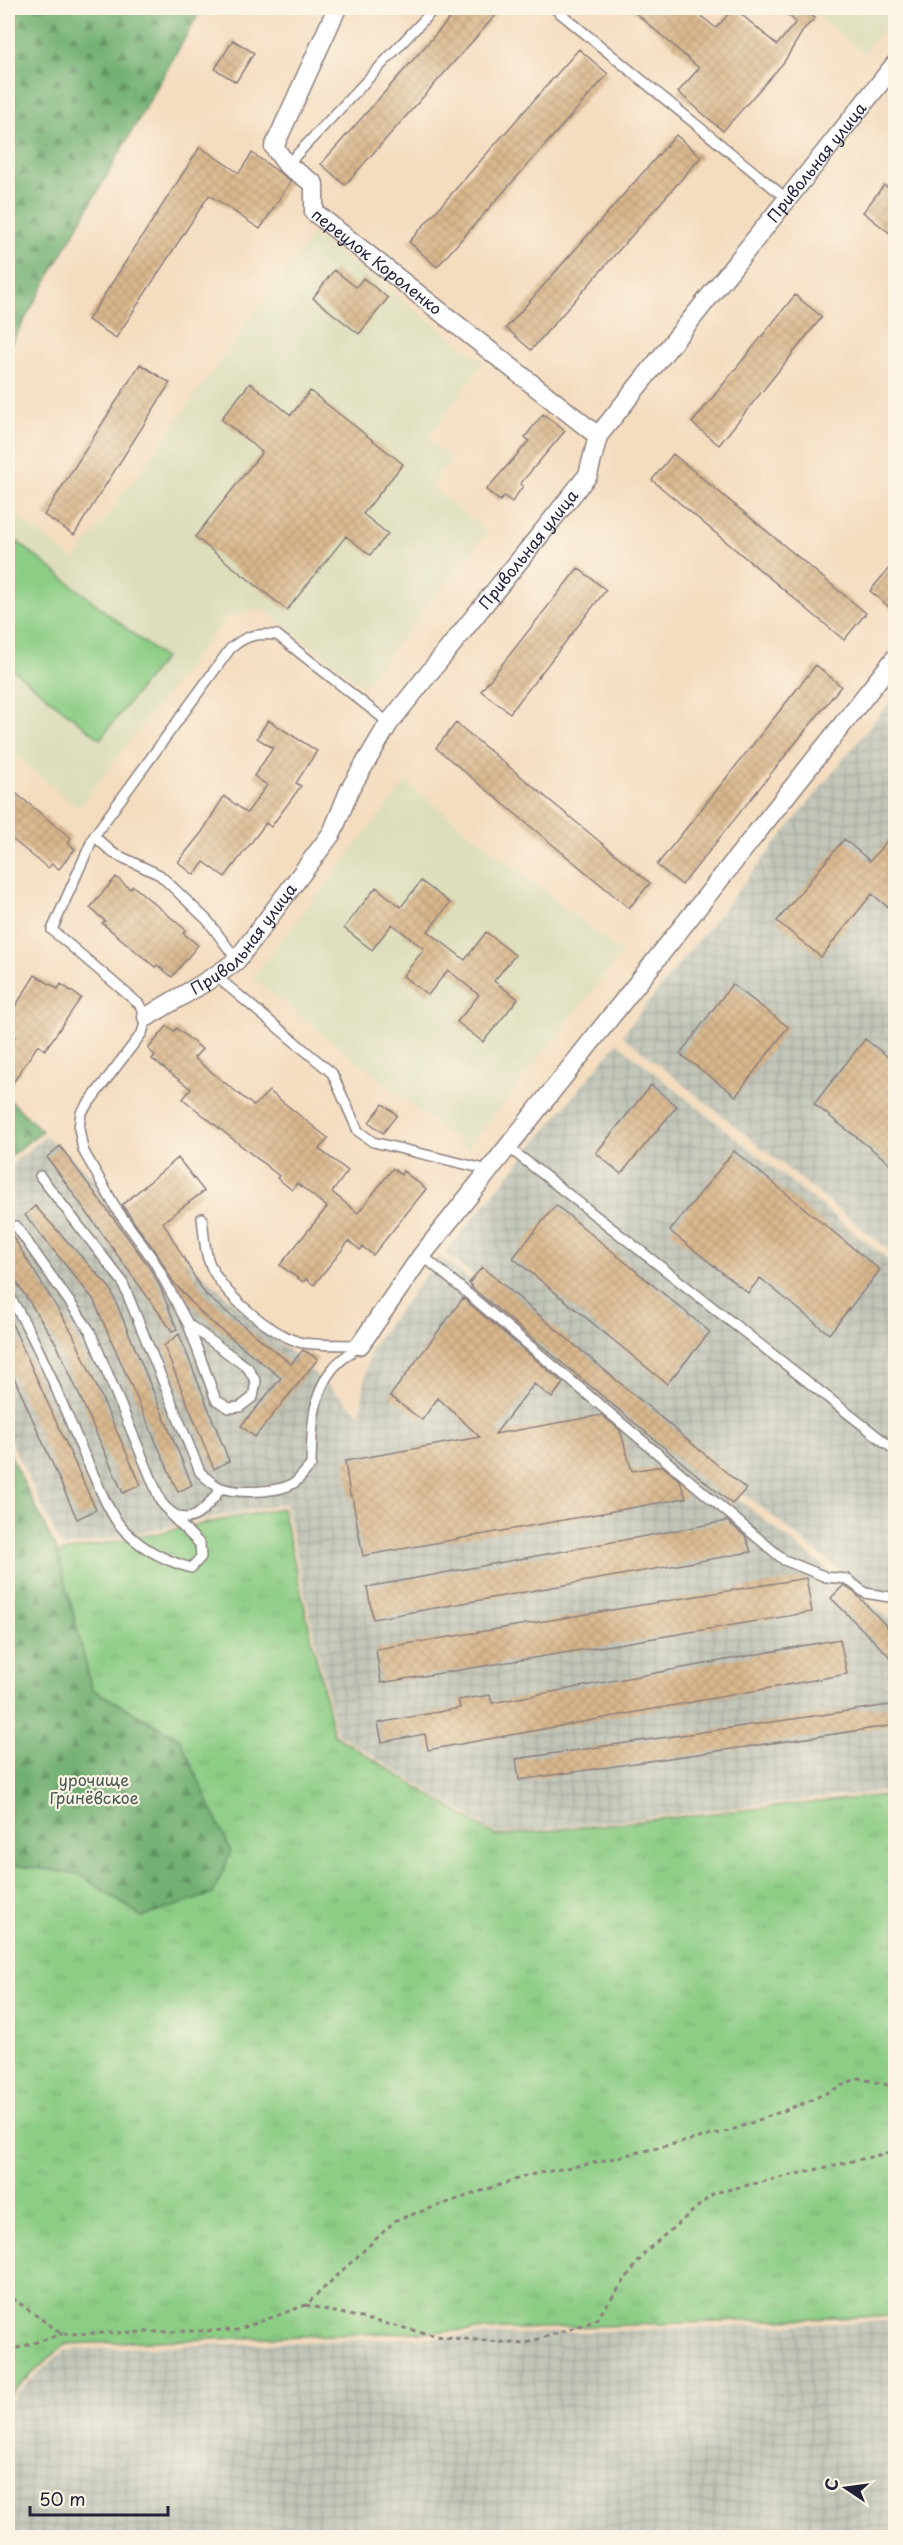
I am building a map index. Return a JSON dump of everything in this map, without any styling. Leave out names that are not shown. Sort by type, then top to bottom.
[{"type":"street","points":[[287,165],[274,147],[337,8]]},
{"type":"street","name":"Привольная улица","points":[[147,1017],[172,1000],[217,976],[237,960],[332,833],[350,789],[389,723],[588,474],[598,436],[896,63]]},
{"type":"street","name":"переулок Короленко","points":[[287,165],[314,184],[314,212],[598,436]]},
{"type":"street","points":[[360,1345],[422,1256],[489,1170],[896,657]]},
{"type":"lane","points":[[287,165],[435,8]]},
{"type":"lane","points":[[554,8],[787,199]]},
{"type":"lane","points":[[188,1324],[248,1368],[256,1382],[253,1397],[240,1407],[229,1408],[216,1400],[188,1324],[154,1261],[117,1210],[83,1150],[79,1128],[81,1113],[142,1033],[147,1017],[139,1004],[52,930],[94,836],[230,649],[244,637],[258,633],[277,635],[389,723]]},
{"type":"lane","points":[[94,836],[113,853],[160,875],[208,921],[237,960]]},
{"type":"lane","points":[[217,976],[332,1073],[358,1131],[373,1142],[393,1149],[489,1170]]},
{"type":"lane","points":[[508,1147],[896,1451]]},
{"type":"lane","points":[[39,1176],[122,1281],[200,1472],[221,1488],[245,1491],[273,1490],[294,1483],[310,1465],[318,1396],[334,1367],[360,1345]]},
{"type":"lane","points":[[202,1218],[208,1260],[223,1286],[244,1307],[276,1331],[300,1343],[360,1345]]},
{"type":"lane","points":[[8,1294],[42,1356],[83,1451],[118,1523],[146,1549],[169,1562],[191,1568],[201,1557],[200,1544],[161,1502],[90,1331],[16,1226]]},
{"type":"lane","points":[[422,1256],[784,1560],[826,1577],[847,1580],[865,1593],[896,1598]]},
{"type":"lane","points":[[171,1515],[192,1518],[206,1511],[221,1488]]},
{"type":"path","points":[[8,2351],[62,2334],[237,2330],[306,2305],[396,2220],[528,2175],[593,2163],[729,2131],[807,2102],[858,2078],[896,2087]]},
{"type":"path","points":[[306,2305],[442,2337],[523,2344],[595,2321],[646,2251],[714,2193],[896,2151]]},
{"type":"path","points":[[8,2290],[12,2298],[62,2334]]},
{"type":"shaded area","points":[[808,8],[895,8],[896,11],[864,53]]},
{"type":"shaded area","points":[[313,234],[484,362],[428,439],[451,459],[430,485],[487,532],[363,686],[261,608],[226,617],[78,808],[8,748],[8,510],[75,560]]},
{"type":"shaded area","points":[[895,695],[895,1255],[622,1035]]},
{"type":"shaded area","points":[[406,782],[622,953],[467,1149],[252,978]]},
{"type":"shaded area","points":[[617,1043],[895,1265],[895,1584],[879,1602],[445,1253]]},
{"type":"shaded area","points":[[46,1136],[360,1414],[370,1349],[440,1256],[729,1492],[895,1623],[895,1790],[497,1834],[336,1733],[285,1503],[62,1548],[8,1436],[8,1167]]},
{"type":"shaded area","points":[[895,2321],[895,2537],[8,2537],[8,2401],[64,2350]]},
{"type":"green space","points":[[17,8],[202,8],[8,349],[8,22]]},
{"type":"green space","points":[[18,542],[164,658],[100,739],[8,666],[8,555]]},
{"type":"green space","points":[[8,1098],[42,1131],[8,1158]]},
{"type":"green space","name":"урочище Гринёвское","points":[[8,1450],[58,1553],[92,1689],[180,1739],[231,1852],[213,1894],[142,1917],[79,1874],[8,1864]]},
{"type":"green space","points":[[282,1508],[334,1735],[496,1836],[895,1794],[895,2316],[65,2344],[8,2396],[8,1864],[79,1874],[142,1917],[180,1739],[92,1689],[58,1553]]},
{"type":"building","points":[[459,8],[502,8],[345,185],[321,164]]},
{"type":"building","points":[[630,8],[691,8],[716,28],[734,8],[777,45],[796,22],[780,8],[803,8],[815,18],[804,29],[784,62],[723,131],[678,92],[699,68]]},
{"type":"building","points":[[233,40],[254,53],[236,82],[215,69]]},
{"type":"building","points":[[579,49],[608,74],[437,267],[409,242]]},
{"type":"building","points":[[676,135],[701,157],[531,350],[506,328]]},
{"type":"building","points":[[200,147],[239,173],[252,153],[291,181],[260,229],[209,195],[116,338],[88,320]]},
{"type":"building","points":[[884,185],[896,194],[896,238],[863,212]]},
{"type":"building","points":[[334,270],[356,287],[363,278],[388,298],[359,334],[313,298]]},
{"type":"building","points":[[795,295],[822,317],[719,445],[692,423]]},
{"type":"building","points":[[140,364],[170,383],[74,535],[44,515]]},
{"type":"building","points":[[250,383],[291,415],[310,391],[403,464],[363,514],[388,534],[370,555],[346,536],[287,610],[195,537],[262,452],[221,419]]},
{"type":"building","points":[[543,414],[565,431],[520,484],[523,486],[512,502],[504,496],[500,501],[486,490],[529,441],[525,437]]},
{"type":"building","points":[[673,454],[866,613],[844,640],[652,480]]},
{"type":"building","points":[[896,560],[896,613],[870,591]]},
{"type":"building","points":[[578,568],[606,590],[510,713],[481,691]]},
{"type":"building","points":[[816,665],[841,686],[682,885],[657,865]]},
{"type":"building","points":[[268,720],[317,751],[296,783],[301,786],[271,827],[266,823],[225,877],[204,862],[194,875],[178,862],[202,832],[224,796],[247,813],[267,785],[254,776],[273,748],[257,738]]},
{"type":"building","points":[[456,723],[650,883],[629,908],[436,748]]},
{"type":"building","points":[[8,787],[71,838],[68,843],[75,849],[59,869],[52,864],[48,868],[8,836]]},
{"type":"building","points":[[896,830],[896,898],[888,907],[872,894],[821,957],[777,921],[844,839],[870,861]]},
{"type":"building","points":[[116,877],[130,889],[133,886],[186,930],[183,933],[198,945],[172,977],[157,965],[155,967],[102,923],[105,921],[90,908]]},
{"type":"building","points":[[421,881],[450,903],[428,931],[465,960],[486,932],[515,955],[494,981],[518,999],[483,1042],[457,1022],[479,995],[448,970],[428,995],[403,976],[424,949],[392,924],[372,950],[344,928],[376,887],[401,907]]},
{"type":"building","points":[[35,975],[58,989],[61,984],[81,998],[45,1050],[38,1045],[8,1090],[8,1048],[15,1037],[8,1032],[8,1018]]},
{"type":"building","points":[[732,984],[788,1027],[736,1096],[680,1054]]},
{"type":"building","points":[[167,1026],[174,1031],[176,1028],[202,1049],[194,1058],[254,1106],[269,1091],[328,1138],[319,1149],[348,1171],[332,1192],[358,1213],[393,1168],[401,1175],[403,1171],[426,1189],[373,1255],[363,1247],[360,1250],[349,1241],[314,1285],[306,1279],[303,1282],[280,1265],[327,1207],[297,1183],[292,1190],[277,1178],[279,1176],[183,1099],[191,1089],[152,1059],[155,1055],[148,1049]]},
{"type":"building","points":[[865,1039],[896,1063],[896,1168],[814,1104]]},
{"type":"building","points":[[651,1085],[677,1106],[621,1174],[596,1153]]},
{"type":"building","points":[[383,1104],[397,1115],[383,1133],[369,1122]]},
{"type":"building","points":[[60,1146],[148,1265],[161,1289],[177,1329],[172,1331],[47,1157]]},
{"type":"building","points":[[734,1151],[880,1270],[829,1334],[760,1278],[748,1293],[670,1231]]},
{"type":"building","points":[[178,1158],[204,1191],[163,1222],[201,1288],[208,1297],[291,1364],[303,1350],[318,1359],[255,1437],[241,1426],[281,1378],[204,1316],[174,1283],[159,1257],[122,1205]]},
{"type":"building","points":[[556,1205],[710,1332],[667,1384],[513,1258]]},
{"type":"building","points":[[35,1206],[110,1288],[192,1485],[178,1492],[93,1299],[25,1215]]},
{"type":"building","points":[[8,1229],[72,1332],[141,1485],[123,1493],[56,1343],[8,1269]]},
{"type":"building","points":[[482,1267],[746,1489],[732,1504],[471,1287],[469,1283]]},
{"type":"building","points":[[463,1298],[563,1383],[552,1398],[534,1384],[495,1434],[602,1415],[620,1430],[632,1471],[662,1466],[680,1481],[686,1498],[363,1556],[345,1461],[480,1437],[438,1398],[422,1420],[390,1396]]},
{"type":"building","points":[[8,1315],[96,1510],[77,1519],[8,1364]]},
{"type":"building","points":[[179,1334],[229,1461],[214,1469],[164,1346]]},
{"type":"building","points":[[727,1521],[746,1537],[751,1552],[373,1619],[367,1587]]},
{"type":"building","points":[[806,1578],[812,1612],[381,1683],[376,1649]]},
{"type":"building","points":[[844,1585],[856,1594],[896,1636],[896,1663],[831,1598]]},
{"type":"building","points":[[840,1639],[847,1674],[428,1750],[425,1734],[382,1742],[378,1723],[460,1708],[458,1700],[490,1695],[492,1703]]},
{"type":"building","points":[[896,1704],[896,1725],[519,1780],[516,1759]]}]
